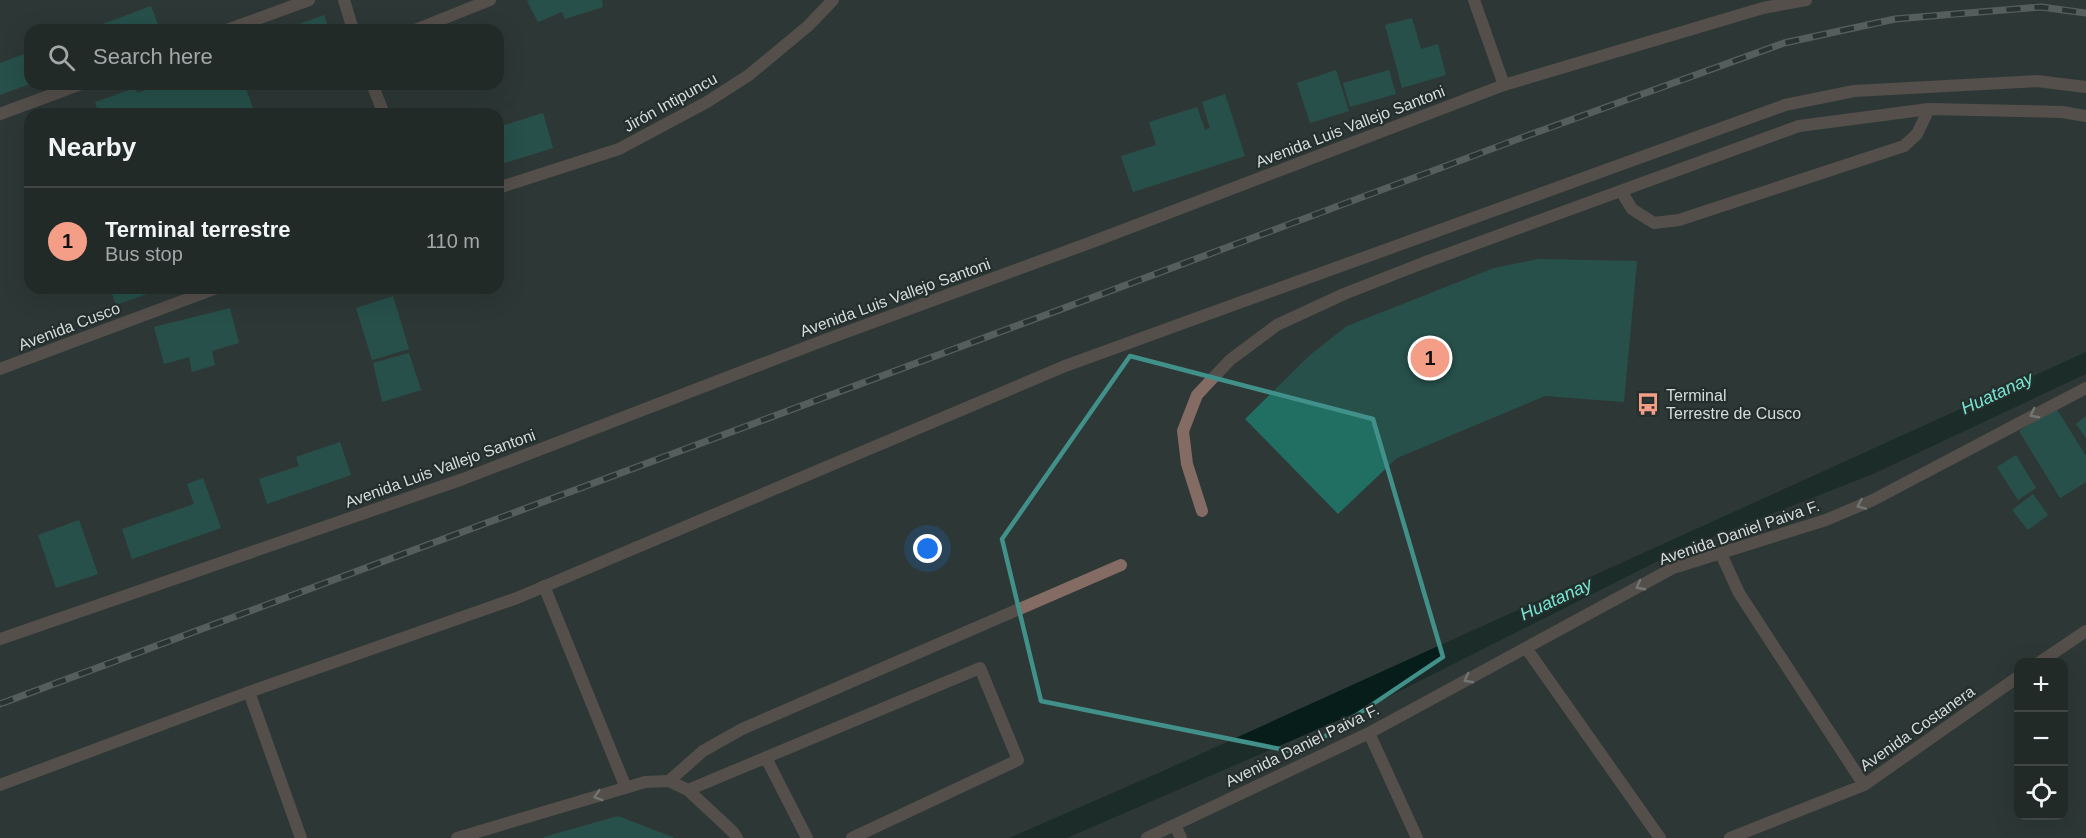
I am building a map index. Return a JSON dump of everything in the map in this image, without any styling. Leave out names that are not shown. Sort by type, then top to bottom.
[{"type":"street","points":[[243,24],[309,0]]},
{"type":"street","points":[[344,0],[351,24]]},
{"type":"street","points":[[430,24],[490,0]]},
{"type":"street","name":"Jirón Intipuncu","points":[[504,186],[620,149],[707,102],[749,75],[808,26],[833,0]]},
{"type":"street","points":[[1474,0],[1504,85]]},
{"type":"street","name":"Avenida Luis Vallejo Santoni","points":[[0,639],[463,479],[822,341],[1103,238],[1504,85],[1763,8],[1806,0]]},
{"type":"street","points":[[0,785],[249,692],[506,602],[1065,366],[1785,105],[1854,91],[2037,81],[2086,87]]},
{"type":"street","points":[[0,114],[65,90]]},
{"type":"street","points":[[374,90],[382,108]]},
{"type":"street","points":[[1202,511],[1187,464],[1183,431],[1197,395],[1230,360],[1277,325],[1344,294],[1799,126],[1929,109],[2062,112],[2086,116]]},
{"type":"street","points":[[1621,191],[1632,209],[1654,223],[1679,220],[1904,146],[1917,134],[1929,109]]},
{"type":"street","name":"Avenida Cusco","points":[[0,369],[201,294]]},
{"type":"street","name":"Avenida Daniel Paiva F.","points":[[1147,838],[1369,733],[1673,568],[1827,520],[1873,500],[2086,388]]},
{"type":"street","points":[[1721,554],[1739,593],[1864,784]]},
{"type":"street","points":[[669,781],[703,751],[742,729],[1121,565]]},
{"type":"street","points":[[544,586],[626,788]]},
{"type":"street","points":[[2047,658],[2086,631]]},
{"type":"street","points":[[1526,648],[1660,838]]},
{"type":"street","points":[[688,790],[980,668],[1018,760],[852,838]]},
{"type":"street","name":"Avenida Costanera","points":[[1730,838],[1864,784],[2014,681]]},
{"type":"street","points":[[249,692],[301,838]]},
{"type":"street","points":[[1369,733],[1417,838]]},
{"type":"street","points":[[766,758],[807,838]]},
{"type":"street","points":[[457,838],[645,782],[669,781],[688,790],[733,832],[736,838]]},
{"type":"street","points":[[1175,825],[1181,838]]},
{"type":"highlighted area","points":[[1130,356],[1373,419],[1443,657],[1300,753],[1041,701],[1002,539]]},
{"type":"water","name":"Huatanay","points":[[2086,352],[2086,374],[1873,474],[1680,550],[1360,711],[1067,838],[1009,838],[1165,770]]},
{"type":"building","points":[[602,0],[603,7],[565,19],[562,12],[538,22],[527,1]]},
{"type":"building","points":[[151,6],[158,24],[103,24]]},
{"type":"building","points":[[324,15],[327,24],[299,24]]},
{"type":"building","points":[[1412,18],[1421,49],[1438,44],[1446,75],[1402,88],[1385,25]]},
{"type":"building","points":[[24,54],[24,86],[0,95],[0,63]]},
{"type":"building","points":[[1336,70],[1349,111],[1310,123],[1297,83]]},
{"type":"building","points":[[1389,70],[1396,94],[1350,107],[1343,83]]},
{"type":"building","points":[[129,90],[136,90],[137,93],[146,90],[246,90],[253,108],[97,108],[95,102]]},
{"type":"building","points":[[1225,94],[1245,156],[1133,192],[1121,156],[1156,145],[1149,122],[1197,107],[1205,130],[1210,128],[1202,102]]},
{"type":"building","points":[[543,113],[553,148],[504,163],[504,125]]},
{"type":"building","points":[[1539,259],[1637,261],[1624,402],[1545,396],[1397,458],[1338,514],[1245,419],[1310,355],[1347,326],[1494,268]]},
{"type":"building","points":[[112,294],[147,294],[116,305]]},
{"type":"building","points":[[393,296],[409,349],[372,360],[356,308]]},
{"type":"building","points":[[230,308],[239,343],[212,351],[215,365],[192,372],[189,357],[164,364],[154,327]]},
{"type":"building","points":[[409,353],[421,390],[382,402],[373,363]]},
{"type":"building","points":[[2056,408],[2086,456],[2086,482],[2060,498],[2019,431]]},
{"type":"building","points":[[2086,416],[2086,438],[2076,424]]},
{"type":"building","points":[[340,442],[351,475],[267,504],[259,479],[299,466],[296,457]]},
{"type":"building","points":[[2016,455],[2036,488],[2018,500],[1997,467]]},
{"type":"building","points":[[203,478],[221,528],[132,559],[122,529],[194,504],[187,484]]},
{"type":"building","points":[[2033,494],[2048,515],[2028,530],[2012,510]]},
{"type":"building","points":[[79,520],[98,574],[56,588],[38,535]]},
{"type":"building","points":[[618,816],[675,838],[544,838],[544,837]]},
{"type":"railway","points":[[0,704],[1529,135],[1784,43],[1895,19],[2041,7],[2086,13]]},
{"type":"place","name":"Terminal terrestre","points":[[1430,358]]},
{"type":"place","name":"Terminal Terrestre de Cusco","points":[[1648,404]]}]
